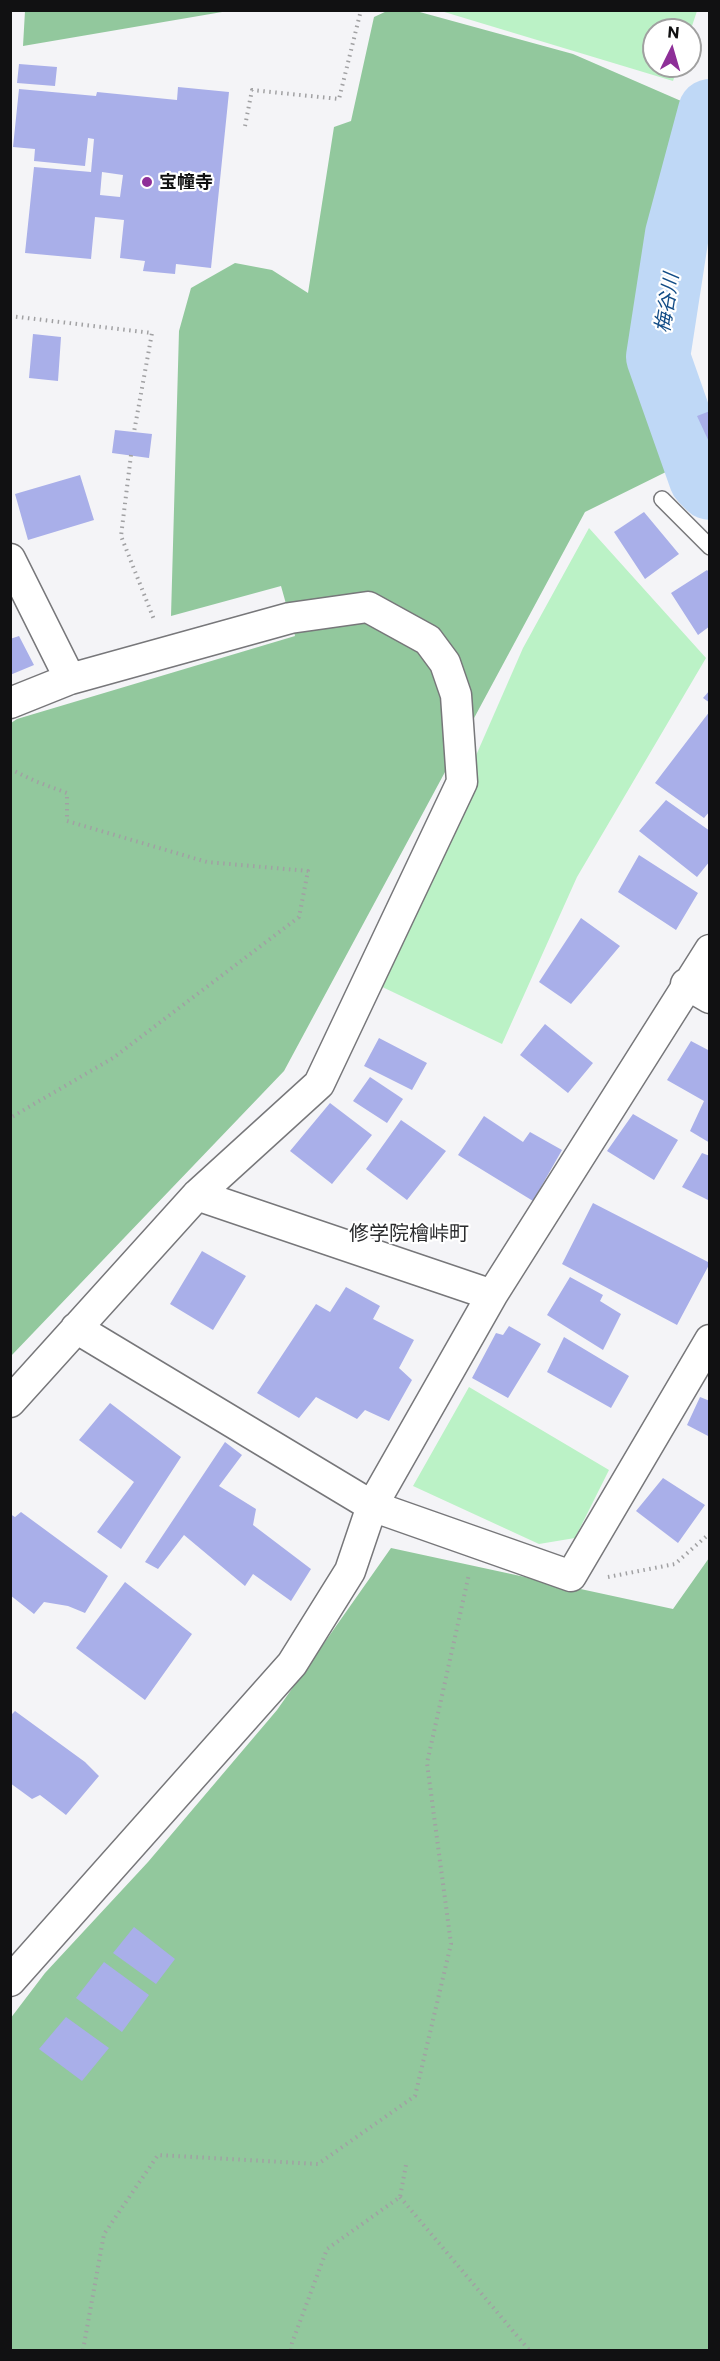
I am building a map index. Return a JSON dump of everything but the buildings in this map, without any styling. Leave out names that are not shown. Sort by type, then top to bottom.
[{"type":"street","points":[[10,559],[70,679]]},
{"type":"street","points":[[10,703],[70,679],[290,618],[368,607],[428,640],[445,663],[456,695],[462,782],[319,1084],[197,1195],[10,1402]]},
{"type":"street","points":[[10,1981],[292,1664],[350,1571],[372,1506],[492,1295],[698,991],[710,950]]},
{"type":"street","points":[[197,1195],[492,1295]]},
{"type":"street","points":[[76,1328],[372,1506],[572,1576],[710,1340]]},
{"type":"lane","points":[[662,499],[710,547]]},
{"type":"path","points":[[245,126],[252,90],[339,99],[361,10]]},
{"type":"path","points":[[10,316],[152,333],[134,432]]},
{"type":"path","points":[[131,455],[121,536],[168,653]]},
{"type":"path","points":[[10,769],[67,792],[67,821],[207,862],[308,871],[300,917],[112,1058],[10,1118]]},
{"type":"path","points":[[572,1576],[612,1577],[675,1564],[710,1533]]},
{"type":"path","points":[[83,2350],[104,2234],[158,2155],[318,2164],[415,2096],[451,1944],[427,1763],[477,1542]]},
{"type":"path","points":[[291,2350],[327,2249],[400,2197],[406,2165]]},
{"type":"path","points":[[400,2197],[529,2350]]},
{"type":"green space","points":[[25,10],[228,11],[23,46]]},
{"type":"green space","points":[[387,11],[416,11],[573,54],[688,104],[640,357],[672,469],[585,512],[284,1071],[11,1356],[11,723],[17,719],[295,636],[281,586],[171,616],[179,331],[191,288],[235,263],[272,270],[308,293],[334,127],[351,121],[374,17]]},
{"type":"green space","points":[[441,11],[697,11],[695,18],[642,18],[642,72]]},
{"type":"green space","points":[[589,528],[706,658],[577,877],[502,1044],[376,984],[523,648]]},
{"type":"green space","points":[[469,1387],[609,1470],[575,1538],[539,1544],[413,1486]]},
{"type":"green space","points":[[391,1548],[673,1609],[709,1558],[709,2350],[11,2350],[10,2019],[45,1973],[148,1862],[277,1710]]},
{"type":"waterway","name":"梅谷川","points":[[710,111],[677,234],[658,357],[701,479],[710,488]]},
{"type":"place","name":"宝幢寺","points":[[147,182]]},
{"type":"district","name":"修学院檜峠町","points":[[409,1233]]}]
